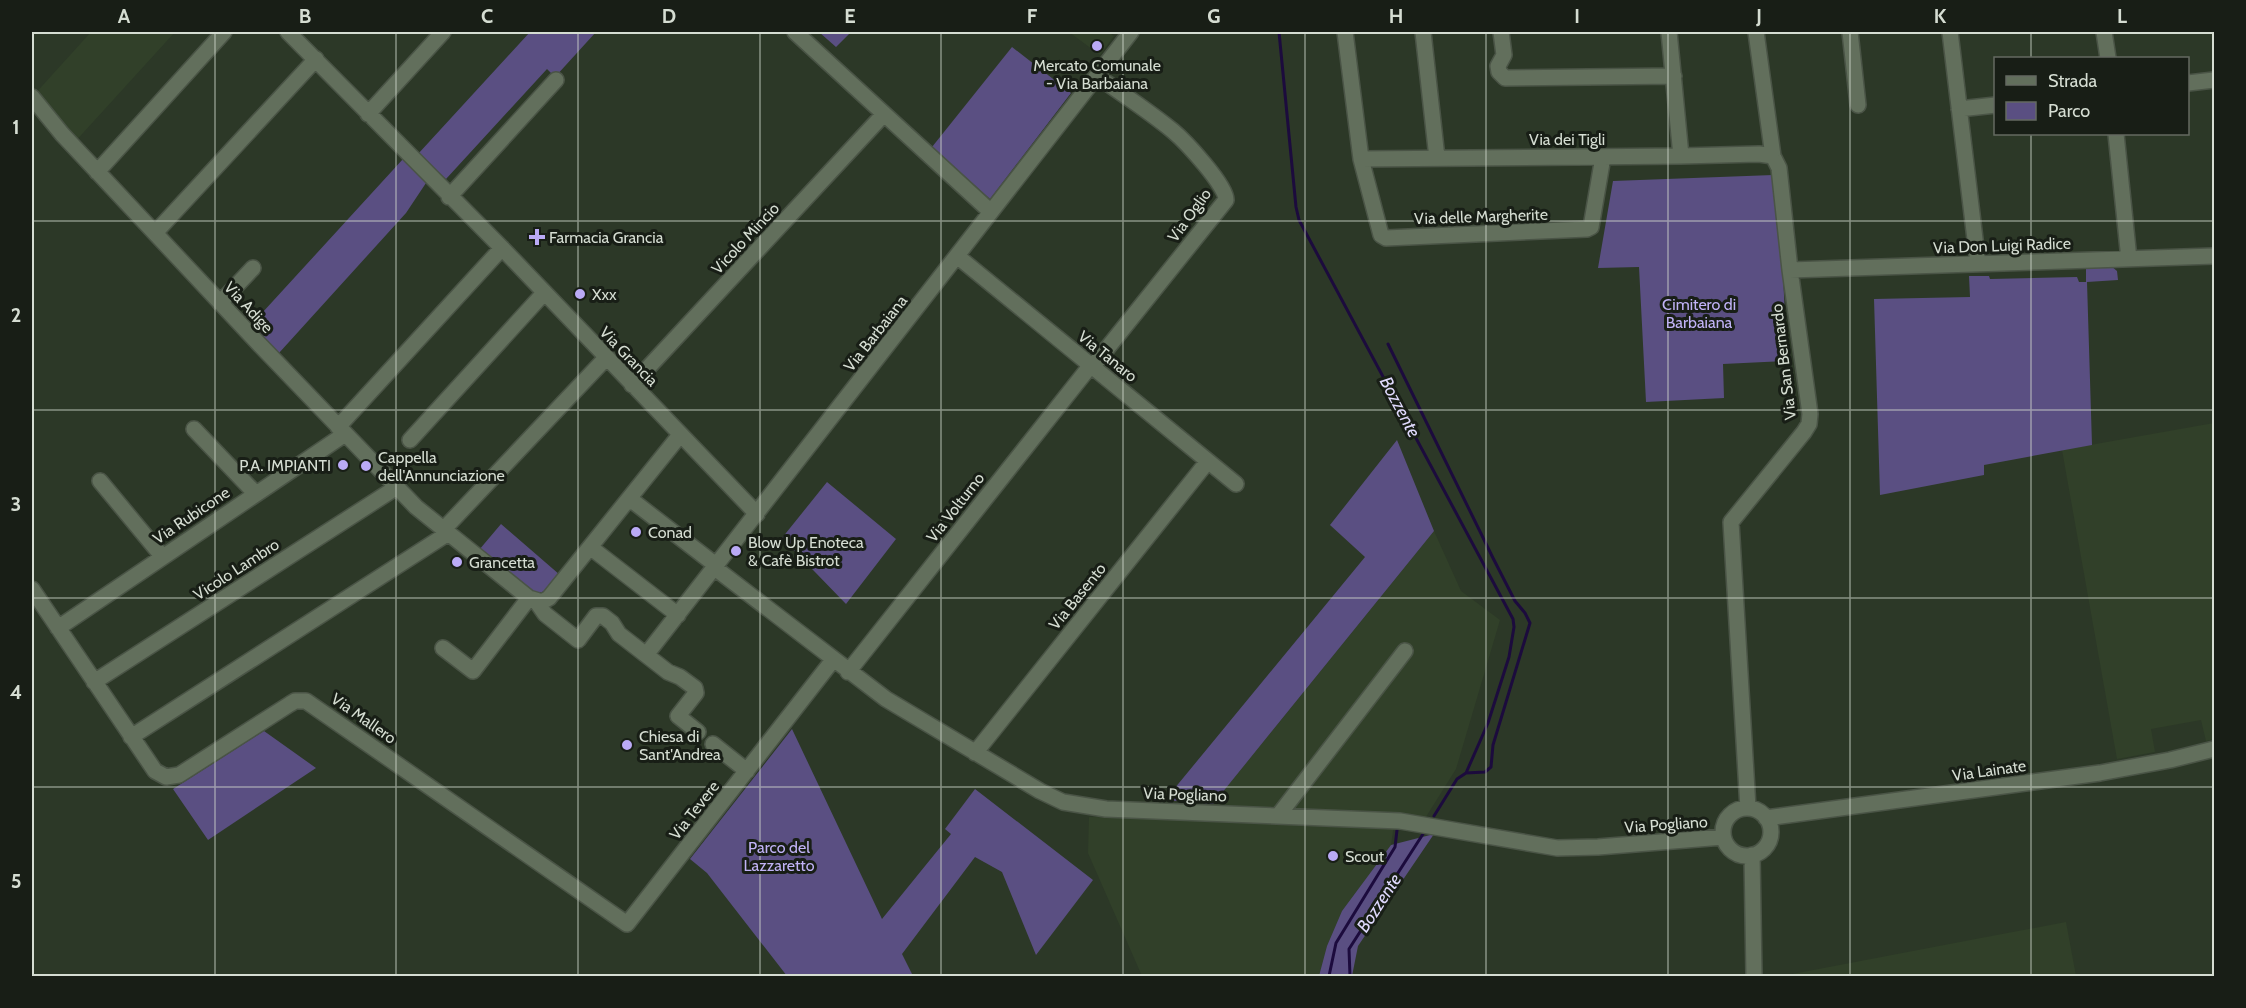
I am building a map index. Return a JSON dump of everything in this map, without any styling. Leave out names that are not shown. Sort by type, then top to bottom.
[{"type":"street","points":[[97,172],[224,32]]},
{"type":"street","name":"Via Grancia","points":[[288,32],[502,248],[757,514]]},
{"type":"street","points":[[368,114],[443,32]]},
{"type":"street","points":[[795,32],[991,212]]},
{"type":"street","name":"Via Barbaiana","points":[[646,655],[1131,32]]},
{"type":"street","points":[[1345,32],[1362,159]]},
{"type":"street","points":[[1423,32],[1437,158]]},
{"type":"street","points":[[1501,32],[1504,55],[1498,66],[1499,72],[1505,78],[1512,80],[1674,76]]},
{"type":"street","points":[[1670,32],[1681,156]]},
{"type":"street","name":"Via San Bernardo","points":[[1748,808],[1731,522],[1804,432],[1809,424],[1810,414],[1790,270],[1779,168],[1773,156],[1756,32]]},
{"type":"street","points":[[1850,32],[1858,105]]},
{"type":"street","points":[[1950,32],[1978,264]]},
{"type":"street","points":[[2104,32],[2108,57]]},
{"type":"street","points":[[155,233],[316,59]]},
{"type":"street","name":"Via Oglio","points":[[1092,365],[1226,200],[1220,184],[1174,132],[1097,76]]},
{"type":"street","points":[[449,196],[556,80]]},
{"type":"street","points":[[2189,83],[2214,80]]},
{"type":"street","name":"Via Adige","points":[[32,97],[97,172],[341,431],[396,487],[445,532],[533,600],[545,614],[578,640],[596,616],[603,616],[612,623],[619,634],[646,655]]},
{"type":"street","points":[[1959,109],[1994,105]]},
{"type":"street","name":"Vicolo Mincio","points":[[632,385],[884,114]]},
{"type":"street","points":[[2116,135],[2129,259]]},
{"type":"street","name":"Via dei Tigli","points":[[1362,159],[1759,154],[1773,156]]},
{"type":"street","name":"Via delle Margherite","points":[[1362,159],[1379,231],[1386,238],[1587,229],[1591,227],[1603,157]]},
{"type":"street","name":"Via Rubicone","points":[[58,628],[256,494],[341,431],[502,248]]},
{"type":"street","name":"Via Tanaro","points":[[957,256],[1236,484]]},
{"type":"street","name":"Via Don Luigi Radice","points":[[1790,270],[2214,256]]},
{"type":"street","points":[[220,303],[254,268]]},
{"type":"street","points":[[410,440],[544,293]]},
{"type":"street","points":[[131,737],[445,532],[606,358]]},
{"type":"street","name":"Via Volturno","points":[[848,672],[1092,365]]},
{"type":"street","points":[[194,429],[256,494]]},
{"type":"street","points":[[442,648],[473,671],[533,600],[542,602],[549,598],[680,435]]},
{"type":"street","name":"Via Basento","points":[[975,753],[1208,461]]},
{"type":"street","points":[[100,481],[162,556]]},
{"type":"street","name":"Vicolo Lambro","points":[[94,682],[396,487]]},
{"type":"street","name":"Via Pogliano","points":[[628,501],[634,502],[848,672],[886,699],[1052,797],[1084,807],[1400,820],[1557,848],[1724,837]]},
{"type":"street","points":[[590,547],[678,615]]},
{"type":"street","name":"Via Mallero","points":[[32,589],[159,775],[172,778],[195,766],[290,704],[300,701],[310,703],[627,924]]},
{"type":"street","points":[[1278,816],[1405,651]]},
{"type":"street","points":[[646,655],[696,690],[678,716],[698,732]]},
{"type":"street","name":"Via Tevere","points":[[627,924],[833,660]]},
{"type":"street","points":[[713,744],[747,771]]},
{"type":"street","name":"Via Lainate","points":[[1766,818],[2100,773],[2214,749]]},
{"type":"street","points":[[1748,808],[1759,811],[1770,826],[1767,844],[1761,851],[1752,855],[1754,976]]},
{"type":"street","name":"Via Pogliano","points":[[1748,808],[1733,812],[1726,819],[1723,828],[1727,846],[1734,852],[1752,855]]},
{"type":"shaded area","points":[[91,32],[175,32],[73,144],[33,96]]},
{"type":"shaded area","name":"Mercato Comunale - Via Barbaiana","points":[[1069,32],[1108,32],[1114,36],[1100,55]]},
{"type":"shaded area","points":[[2214,423],[2214,739],[2206,741],[2201,720],[2151,729],[2155,752],[2117,759],[2062,450]]},
{"type":"shaded area","points":[[1434,531],[1461,591],[1500,620],[1456,769],[1424,820],[1208,810]]},
{"type":"shaded area","points":[[1089,817],[1276,819],[1394,824],[1391,845],[1342,911],[1327,946],[1319,976],[1142,976],[1088,853]]},
{"type":"shaded area","points":[[2066,922],[2076,976],[1782,976],[1981,938]]},
{"type":"green space","points":[[530,32],[596,32],[555,77],[547,69],[446,179],[418,154]]},
{"type":"green space","points":[[819,32],[851,32],[836,47]]},
{"type":"green space","points":[[1012,47],[1071,93],[990,199],[932,147]]},
{"type":"green space","points":[[403,159],[426,183],[406,213],[279,353],[252,324]]},
{"type":"green space","name":"Cimitero di Barbaiana","points":[[1773,175],[1782,252],[1787,361],[1723,364],[1724,398],[1646,402],[1639,267],[1598,268],[1613,181]]},
{"type":"green space","points":[[2111,266],[2117,271],[2118,280],[2087,282],[2092,445],[1984,465],[1984,475],[1880,495],[1874,299],[1970,297],[1969,276],[1989,276],[1990,279],[2077,277],[2079,282],[2086,282],[2086,267]]},
{"type":"green space","points":[[1397,440],[1434,531],[1213,804],[1165,800],[1365,557],[1330,525]]},
{"type":"green space","points":[[827,482],[896,539],[846,604],[782,538]]},
{"type":"green space","points":[[501,524],[560,575],[548,589],[541,592],[531,591],[479,550]]},
{"type":"green space","name":"Parco del Lazzaretto","points":[[792,729],[882,919],[951,834],[945,829],[975,789],[1093,880],[1036,955],[1002,872],[975,857],[902,954],[913,976],[787,976],[707,873],[690,859]]},
{"type":"green space","points":[[264,731],[316,768],[208,840],[173,789]]},
{"type":"green space","points":[[1434,834],[1358,946],[1352,976],[1319,976],[1327,946],[1342,911],[1391,845]]},
{"type":"waterway","name":"Bozzente","points":[[1279,32],[1299,220],[1513,619],[1514,627],[1509,657],[1488,723],[1466,773],[1457,779],[1434,816]]},
{"type":"waterway","name":"Bozzente","points":[[1388,344],[1493,558],[1515,601],[1530,623],[1493,745],[1491,767],[1485,772],[1466,773]]},
{"type":"waterway","points":[[1329,976],[1336,943],[1395,847],[1397,830]]},
{"type":"waterway","name":"Bozzente","points":[[1350,976],[1349,949],[1423,834]]},
{"type":"place","name":"Mercato Comunale - Via Barbaiana","points":[[1097,46]]},
{"type":"place","name":"Farmacia Grancia","points":[[537,237]]},
{"type":"place","name":"Xxx","points":[[580,294]]},
{"type":"place","name":"P.A. IMPIANTI","points":[[343,465]]},
{"type":"place","name":"Cappella dell'Annunciazione","points":[[366,466]]},
{"type":"place","name":"Conad","points":[[636,532]]},
{"type":"place","name":"Blow Up Enoteca & Cafè Bistrot","points":[[736,551]]},
{"type":"place","name":"Grancetta","points":[[457,562]]},
{"type":"place","name":"Chiesa di Sant'Andrea","points":[[627,745]]},
{"type":"place","name":"Scout","points":[[1333,856]]}]
